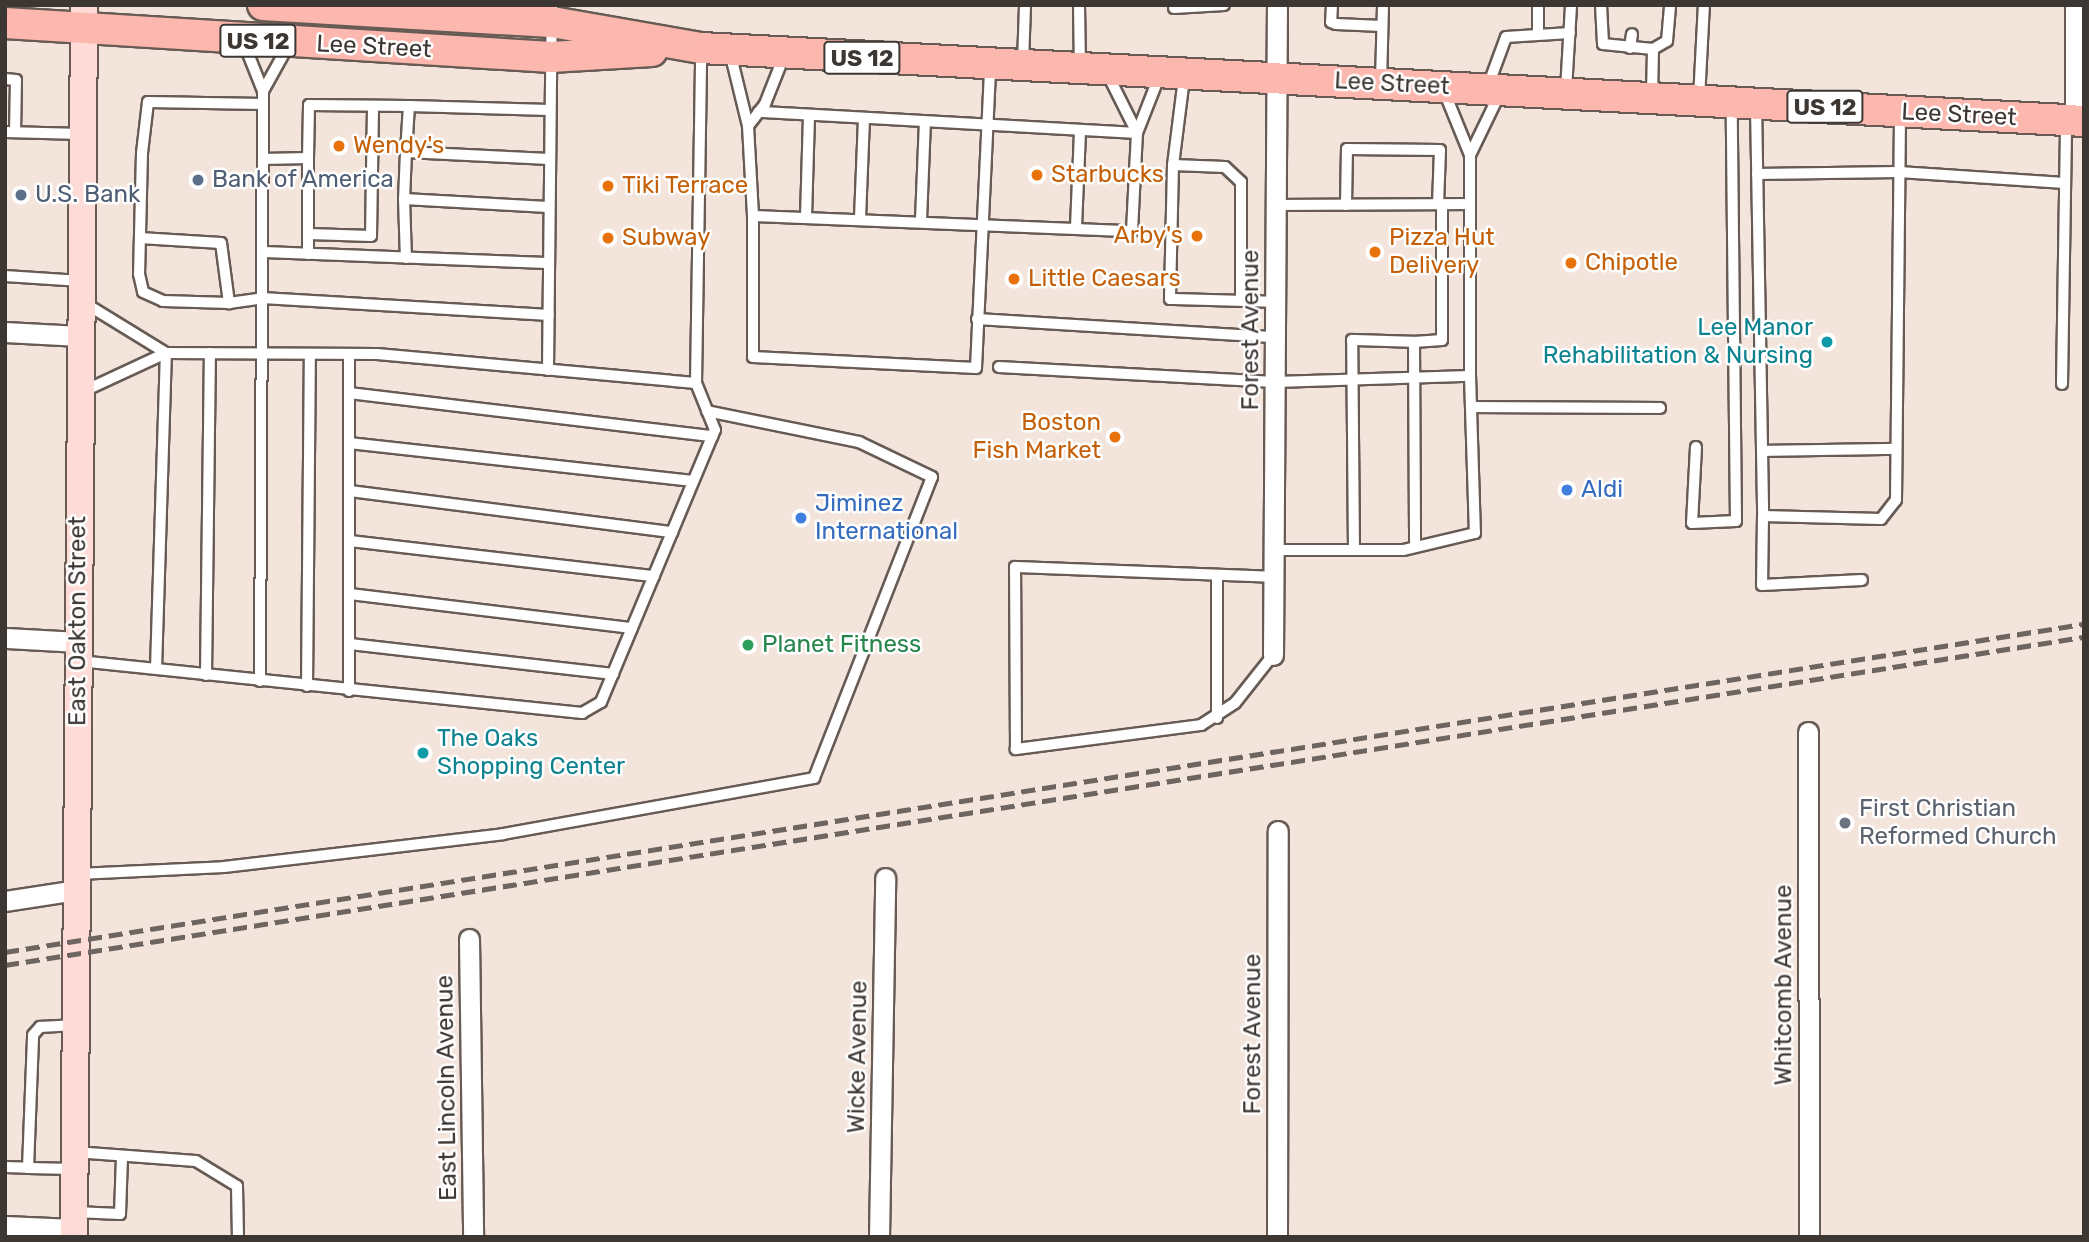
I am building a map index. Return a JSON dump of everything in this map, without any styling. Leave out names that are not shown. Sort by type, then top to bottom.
[{"type":"main road","name":"Lee Street","points":[[263,5],[552,14],[715,49]]},
{"type":"main road","name":"Lee Street","points":[[5,23],[84,18],[242,39],[551,57],[715,49],[1023,68],[1278,78],[2075,121]]},
{"type":"main road","name":"East Oakton Street","points":[[74,1226],[84,18]]},
{"type":"street","name":"Forest Avenue","points":[[1273,655],[1278,5]]},
{"type":"street","points":[[2075,5],[2075,121]]},
{"type":"street","points":[[5,332],[80,336]]},
{"type":"street","points":[[5,638],[78,651]]},
{"type":"street","name":"Whitcomb Avenue","points":[[1808,732],[1809,1237]]},
{"type":"street","name":"Forest Avenue","points":[[1278,831],[1278,1237]]},
{"type":"street","name":"Wicke Avenue","points":[[879,1237],[885,878]]},
{"type":"street","points":[[5,901],[77,882]]},
{"type":"street","name":"East Lincoln Avenue","points":[[469,939],[473,1237]]},
{"type":"street","points":[[5,1226],[74,1226]]},
{"type":"lane","points":[[1023,68],[1025,5]]},
{"type":"lane","points":[[1079,5],[1093,70],[1136,133]]},
{"type":"lane","points":[[1174,8],[1224,5]]},
{"type":"lane","points":[[1332,5],[1331,22],[1382,26]]},
{"type":"lane","points":[[1380,84],[1383,5]]},
{"type":"lane","points":[[1538,5],[1538,33]]},
{"type":"lane","points":[[1566,94],[1572,5]]},
{"type":"lane","points":[[1601,5],[1600,40],[1630,48],[1653,50],[1667,41],[1670,5]]},
{"type":"lane","points":[[1699,101],[1704,5]]},
{"type":"lane","points":[[548,370],[552,14]]},
{"type":"lane","points":[[1274,550],[1415,547],[1475,533],[1470,376],[1469,155],[1494,90],[1500,43],[1511,34],[1570,33]]},
{"type":"lane","points":[[1630,48],[1632,34]]},
{"type":"lane","points":[[242,39],[263,90],[264,354],[260,681]]},
{"type":"lane","points":[[263,90],[290,43]]},
{"type":"lane","points":[[715,49],[748,126],[753,216],[753,357],[976,368],[980,222],[990,66]]},
{"type":"lane","points":[[78,651],[156,669],[349,691],[582,713],[601,702],[715,430],[696,383],[715,49]]},
{"type":"lane","points":[[1652,98],[1653,50]]},
{"type":"lane","points":[[748,126],[759,112],[785,54]]},
{"type":"lane","points":[[753,216],[980,222],[1132,231],[1136,133],[1173,74]]},
{"type":"lane","points":[[1173,74],[1170,299],[1276,302]]},
{"type":"lane","points":[[5,79],[16,80],[10,132],[82,134]]},
{"type":"lane","points":[[1442,87],[1469,155]]},
{"type":"lane","points":[[263,104],[148,102],[140,238],[143,292],[163,301],[229,303],[263,298],[548,315]]},
{"type":"lane","points":[[1744,103],[1757,174],[1762,585],[1862,580]]},
{"type":"lane","points":[[1696,447],[1692,523],[1736,521],[1744,103]]},
{"type":"lane","points":[[308,254],[309,105],[550,110]]},
{"type":"lane","points":[[309,234],[371,236],[373,106]]},
{"type":"lane","points":[[406,258],[404,199],[409,106]]},
{"type":"lane","points":[[1763,516],[1881,519],[1896,499],[1900,111]]},
{"type":"lane","points":[[759,112],[1136,133]]},
{"type":"lane","points":[[806,217],[809,115]]},
{"type":"lane","points":[[860,218],[864,118]]},
{"type":"lane","points":[[2062,384],[2065,183],[2075,121]]},
{"type":"lane","points":[[921,220],[925,122]]},
{"type":"lane","points":[[1076,227],[1080,130]]},
{"type":"lane","points":[[1346,205],[1346,149],[1440,150],[1442,340],[1352,340],[1354,550]]},
{"type":"lane","points":[[406,152],[549,159]]},
{"type":"lane","points":[[263,159],[308,158]]},
{"type":"lane","points":[[1173,165],[1225,167],[1241,182],[1241,300]]},
{"type":"lane","points":[[1757,174],[1899,172],[2065,183]]},
{"type":"lane","points":[[404,199],[548,207]]},
{"type":"lane","points":[[1276,205],[1469,204]]},
{"type":"lane","points":[[140,238],[221,243],[229,303]]},
{"type":"lane","points":[[263,252],[548,263]]},
{"type":"lane","points":[[5,276],[81,290],[166,353]]},
{"type":"lane","points":[[977,319],[1275,337]]},
{"type":"lane","points":[[1414,342],[1415,547]]},
{"type":"lane","points":[[80,393],[166,353],[349,354],[696,383]]},
{"type":"lane","points":[[156,669],[166,353]]},
{"type":"lane","points":[[206,675],[210,353]]},
{"type":"lane","points":[[307,686],[310,354]]},
{"type":"lane","points":[[349,354],[349,691]]},
{"type":"lane","points":[[999,367],[1275,382],[1470,376]]},
{"type":"lane","points":[[349,393],[712,436]]},
{"type":"lane","points":[[1471,407],[1660,408]]},
{"type":"lane","points":[[77,882],[503,834],[814,778],[932,477],[859,442],[707,411]]},
{"type":"lane","points":[[349,443],[693,481]]},
{"type":"lane","points":[[1762,451],[1896,449]]},
{"type":"lane","points":[[350,491],[672,532]]},
{"type":"lane","points":[[350,541],[654,576]]},
{"type":"lane","points":[[1273,577],[1016,567],[1016,749],[1176,730],[1217,718],[1273,655]]},
{"type":"lane","points":[[1217,575],[1217,718]]},
{"type":"lane","points":[[350,594],[632,628]]},
{"type":"lane","points":[[349,644],[613,674]]},
{"type":"lane","points":[[27,1168],[33,1035],[40,1027],[76,1025]]},
{"type":"lane","points":[[74,1226],[120,1214],[122,1156]]},
{"type":"lane","points":[[5,1167],[27,1168],[122,1156],[196,1161],[237,1186],[239,1237]]},
{"type":"railway","points":[[5,952],[2084,624]]},
{"type":"railway","points":[[5,965],[2084,637]]},
{"type":"place","name":"Wendy's","points":[[339,146]]},
{"type":"place","name":"Starbucks","points":[[1037,175]]},
{"type":"place","name":"Bank of America","points":[[198,180]]},
{"type":"place","name":"Tiki Terrace","points":[[608,186]]},
{"type":"place","name":"U.S. Bank","points":[[21,195]]},
{"type":"place","name":"Arby's","points":[[1197,236]]},
{"type":"place","name":"Subway","points":[[608,238]]},
{"type":"place","name":"Pizza Hut Delivery","points":[[1375,252]]},
{"type":"place","name":"Chipotle","points":[[1571,263]]},
{"type":"place","name":"Little Caesars","points":[[1014,279]]},
{"type":"place","name":"Lee Manor Rehabilitation & Nursing","points":[[1827,342]]},
{"type":"place","name":"Boston Fish Market","points":[[1115,437]]},
{"type":"place","name":"Aldi","points":[[1567,490]]},
{"type":"place","name":"Jiminez International","points":[[801,518]]},
{"type":"place","name":"Planet Fitness","points":[[748,645]]},
{"type":"place","name":"The Oaks Shopping Center","points":[[423,753]]},
{"type":"place","name":"First Christian Reformed Church","points":[[1845,823]]}]
